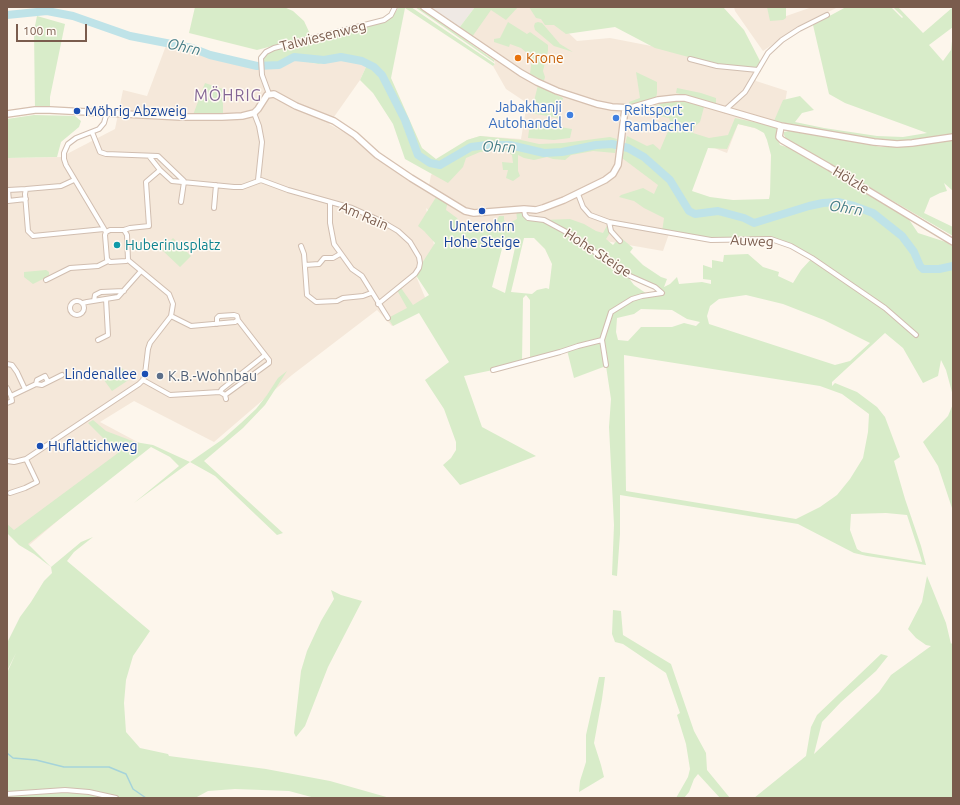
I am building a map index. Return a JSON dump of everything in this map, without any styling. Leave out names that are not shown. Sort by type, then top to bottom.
[{"type":"street","name":"Talwiesenweg","points":[[269,94],[262,75],[261,58],[266,52],[274,48],[384,20],[391,15],[395,7]]},
{"type":"street","points":[[424,7],[493,55],[537,82],[586,101],[612,107],[631,108],[658,100],[676,98],[692,100],[781,126],[884,143],[912,143],[953,137]]},
{"type":"street","points":[[724,110],[745,92],[762,61],[782,40],[799,29],[827,15]]},
{"type":"street","points":[[690,59],[717,66],[758,70]]},
{"type":"street","points":[[7,114],[35,110],[50,110],[175,116],[242,116],[254,113],[269,94],[274,94],[296,106],[334,121],[355,135],[377,155],[411,178],[465,211],[474,213],[524,209],[536,210],[578,194],[605,180],[613,174],[618,165],[625,108]]},
{"type":"street","points":[[107,112],[106,119],[102,126],[71,141],[65,148],[64,159],[74,180],[105,230],[108,261]]},
{"type":"street","points":[[149,156],[172,182],[234,187],[242,186],[258,180],[262,142],[260,126],[254,113]]},
{"type":"street","name":"Hölzle","points":[[781,126],[779,137],[782,140],[953,242]]},
{"type":"street","points":[[92,132],[100,152],[106,154],[158,156],[184,182]]},
{"type":"street","points":[[26,189],[25,194],[28,232],[33,236],[105,230],[124,230],[149,226],[146,182],[160,170]]},
{"type":"street","points":[[26,200],[8,201],[8,190],[61,186],[74,180]]},
{"type":"street","name":"Am Rain","points":[[258,180],[330,203],[352,208],[382,221],[410,242],[419,257],[419,268],[415,274],[378,304]]},
{"type":"street","points":[[181,202],[184,182]]},
{"type":"street","points":[[214,208],[216,185]]},
{"type":"street","name":"Auweg","points":[[578,194],[583,208],[590,216],[609,222],[711,240],[771,239],[791,246],[812,258],[885,308],[916,335]]},
{"type":"street","points":[[330,203],[334,244],[352,269],[362,276],[371,293],[388,318]]},
{"type":"street","name":"Hohe Steige","points":[[524,209],[528,218],[544,220],[570,234],[617,268],[630,276],[655,287],[662,293],[632,299],[611,312],[602,340],[606,365]]},
{"type":"street","points":[[609,222],[611,231],[620,241]]},
{"type":"street","points":[[7,462],[26,460],[72,427],[143,380],[148,349],[150,344],[171,316],[173,304],[169,294],[128,260],[127,235],[124,230]]},
{"type":"street","points":[[301,246],[304,254],[307,295],[316,302],[337,301],[343,298],[363,296],[371,293]]},
{"type":"street","points":[[305,265],[319,264],[324,258],[333,258],[340,254]]},
{"type":"street","points":[[46,280],[70,268],[98,266],[108,261],[128,260]]},
{"type":"street","points":[[83,304],[118,298],[140,271]]},
{"type":"street","points":[[94,301],[95,295],[101,292],[124,291]]},
{"type":"street","points":[[98,340],[108,335],[106,299]]},
{"type":"street","points":[[171,316],[191,326],[235,322],[238,320]]},
{"type":"street","points":[[143,380],[170,395],[220,392],[226,397],[269,363],[269,360],[238,320],[237,316],[221,316],[217,318],[217,324]]},
{"type":"street","points":[[493,370],[602,340]]},
{"type":"street","points":[[220,392],[265,355]]},
{"type":"street","points":[[7,364],[12,365],[25,389]]},
{"type":"street","points":[[11,396],[36,384],[42,385],[62,375]]},
{"type":"street","points":[[7,388],[12,401],[7,403]]},
{"type":"street","points":[[10,493],[37,482],[29,463],[26,460]]},
{"type":"street","points":[[7,794],[65,790],[89,792],[116,798]]},
{"type":"shaded area","points":[[428,7],[475,7],[459,28]]},
{"type":"shaded area","points":[[488,7],[541,7],[577,41],[610,38],[755,66],[756,81],[787,91],[782,121],[762,130],[738,124],[727,153],[691,139],[680,202],[663,251],[531,228],[456,236],[426,208],[438,263],[416,276],[427,302],[392,326],[377,310],[292,375],[214,442],[134,401],[100,422],[145,446],[27,547],[7,527],[7,158],[61,157],[115,129],[123,90],[147,96],[167,43],[192,48],[210,55],[270,66],[289,59],[319,64],[335,59],[362,61],[366,67],[360,80],[329,124],[356,139],[428,191],[431,175],[467,140],[480,136],[521,139],[527,103],[506,89],[493,66],[495,64],[494,60],[467,40]]},
{"type":"shaded area","points":[[734,7],[771,7],[775,20],[812,7],[838,7],[797,28],[763,51],[735,11]]},
{"type":"green space","points":[[195,7],[284,7],[293,11],[304,21],[311,36],[257,50],[189,33]]},
{"type":"green space","points":[[399,7],[411,7],[495,64],[493,66],[405,8],[391,78],[422,148],[436,159],[467,140],[480,136],[521,140],[539,144],[563,143],[610,137],[617,139],[615,153],[593,151],[571,155],[565,160],[547,157],[534,160],[518,155],[518,171],[520,176],[513,181],[506,178],[508,170],[503,170],[502,162],[513,163],[512,155],[504,150],[480,152],[466,158],[463,167],[448,183],[405,159],[393,124],[373,93],[360,80],[366,67],[362,61],[335,59],[319,64],[289,59],[270,66],[263,65],[263,59],[271,50],[384,22],[392,17]]},
{"type":"green space","points":[[415,7],[419,7],[494,60],[494,62]]},
{"type":"green space","points":[[475,7],[518,7],[506,20],[491,10],[472,37],[459,28]]},
{"type":"green space","points":[[529,7],[723,7],[744,30],[760,61],[757,67],[718,65],[655,48],[615,27],[566,34],[554,25],[545,25],[541,19],[536,18]]},
{"type":"green space","points":[[767,7],[786,7],[786,18],[783,20],[770,21]]},
{"type":"green space","points":[[846,7],[891,7],[902,18],[903,17],[893,7],[898,7],[923,33],[953,7],[953,27],[929,45],[943,61],[951,50],[953,32],[953,191],[944,183],[947,191],[930,198],[924,213],[953,227],[953,236],[786,139],[784,132],[794,130],[881,147],[908,147],[928,144],[928,141],[897,144],[774,121],[783,100],[800,96],[814,110],[802,113],[795,122],[877,136],[903,137],[927,133],[845,103],[829,94],[813,25]]},
{"type":"green space","points":[[37,16],[65,24],[50,97],[50,110],[35,110],[34,31]]},
{"type":"green space","points":[[508,22],[527,34],[530,32],[548,45],[543,71],[545,77],[544,81],[530,74],[532,57],[521,48],[510,44],[509,47],[494,42],[494,39],[500,38]]},
{"type":"green space","points":[[535,23],[542,23],[560,44],[573,52],[554,46],[535,30]]},
{"type":"green space","points":[[636,72],[657,82],[657,93],[656,98],[630,106],[629,102],[640,98]]},
{"type":"green space","points":[[205,83],[223,89],[223,114],[193,115]]},
{"type":"green space","points":[[538,85],[563,98],[558,118],[531,113]]},
{"type":"green space","points":[[677,88],[716,98],[716,104],[676,93]]},
{"type":"green space","points":[[684,101],[704,107],[700,122],[695,126],[693,133],[709,138],[728,135],[735,118],[777,127],[776,135],[780,145],[790,148],[829,169],[908,218],[918,233],[946,242],[953,247],[953,396],[946,370],[941,360],[938,376],[923,383],[903,348],[885,333],[832,382],[832,386],[835,383],[857,392],[877,407],[885,417],[900,457],[894,461],[926,565],[854,553],[798,524],[620,495],[620,534],[617,576],[612,575],[614,525],[609,427],[611,399],[606,366],[574,378],[567,350],[530,360],[530,300],[526,295],[523,298],[522,362],[464,376],[482,427],[536,456],[460,485],[443,465],[451,458],[456,450],[456,442],[444,409],[425,380],[449,362],[419,313],[393,326],[388,318],[407,308],[397,290],[401,288],[413,305],[429,295],[415,274],[435,243],[418,226],[438,194],[448,200],[446,210],[457,218],[464,229],[482,229],[484,223],[494,227],[499,216],[504,216],[504,220],[507,224],[517,219],[516,210],[524,209],[529,218],[544,220],[570,219],[603,233],[609,222],[611,231],[606,239],[613,245],[620,237],[633,248],[630,252],[643,265],[661,277],[667,279],[664,287],[670,284],[677,277],[679,284],[702,282],[711,284],[711,280],[703,279],[703,265],[712,268],[712,260],[723,262],[724,255],[748,254],[763,267],[779,272],[778,276],[793,283],[801,270],[812,258],[791,246],[771,239],[711,240],[662,232],[664,218],[634,201],[619,197],[643,188],[654,194],[658,185],[622,158],[627,136],[647,146],[653,144],[660,150],[671,124],[669,118],[660,116],[658,111],[650,113],[649,108],[663,103]],"holes":[[[738,124],[755,128],[764,133],[771,155],[769,199],[733,200],[710,197],[692,191],[708,148],[727,149]],[[524,238],[534,238],[545,249],[552,264],[549,289],[546,288],[537,290],[532,294],[511,292]],[[504,241],[516,243],[505,293],[492,287]],[[625,273],[662,293],[650,296],[634,285]],[[746,295],[783,304],[824,320],[870,343],[850,361],[835,365],[709,324],[707,316],[710,306],[719,299]],[[641,309],[672,310],[687,319],[700,322],[696,326],[684,323],[672,327],[641,327],[628,341],[618,340],[616,332],[617,318],[634,314]],[[624,355],[820,386],[842,394],[869,414],[868,432],[863,458],[850,479],[837,495],[820,507],[796,519],[626,491]],[[886,513],[907,515],[922,562],[862,552],[857,549],[850,530],[851,514]]]},
{"type":"green space","points":[[34,115],[75,116],[81,121],[79,127],[61,142],[57,157],[7,158],[7,119]]},
{"type":"green space","points":[[530,122],[572,129],[570,138],[554,140],[528,138]]},
{"type":"green space","points":[[173,238],[191,256],[180,267],[162,250]]},
{"type":"green space","points":[[46,270],[49,272],[49,276],[33,284],[24,277],[24,272]]},
{"type":"green space","points":[[122,368],[130,379],[112,391],[104,380]]},
{"type":"green space","points":[[287,371],[265,405],[243,428],[204,461],[283,533],[277,535],[215,476],[190,462],[223,439],[256,409],[278,378]]},
{"type":"green space","points":[[953,404],[953,511],[938,466],[923,442],[948,416]]},
{"type":"green space","points":[[93,420],[106,431],[135,442],[153,445],[190,462],[134,503],[179,466],[170,457],[151,447],[28,544],[51,567],[19,545],[7,533],[7,524],[14,530],[118,453],[88,423]]},
{"type":"green space","points":[[93,537],[74,552],[67,561],[150,631],[133,656],[126,680],[124,703],[126,732],[140,748],[168,754],[169,756],[266,769],[330,781],[390,798],[315,798],[289,791],[235,789],[208,791],[195,798],[7,798],[7,673],[16,653],[7,671],[7,643],[20,617],[44,581],[52,573],[51,567],[81,542]]},
{"type":"green space","points":[[927,576],[946,623],[951,644],[953,642],[953,798],[754,798],[806,756],[811,727],[817,715],[881,654],[888,656],[876,671],[841,702],[822,722],[814,754],[879,692],[891,675],[931,646],[926,645],[916,638],[908,629],[922,602]]},
{"type":"green space","points":[[331,590],[341,595],[362,601],[328,667],[305,726],[296,737],[294,733],[301,671],[307,651],[321,621],[334,599]]},
{"type":"green space","points":[[613,610],[621,611],[623,635],[671,664],[694,731],[706,753],[707,770],[730,798],[720,798],[698,774],[694,779],[689,792],[684,798],[676,798],[688,777],[690,769],[686,744],[677,715],[680,713],[666,673],[623,644],[615,642],[612,634]]},
{"type":"green space","points":[[599,677],[605,677],[594,743],[604,777],[579,792],[580,781],[586,762],[586,735]]},
{"type":"waterway","name":"Ohrn","points":[[7,15],[47,11],[73,16],[130,36],[192,48],[210,55],[257,66],[279,65],[294,57],[324,60],[341,57],[362,61],[374,67],[382,75],[405,120],[418,155],[430,163],[440,165],[471,147],[487,145],[510,145],[544,153],[562,152],[596,145],[612,144],[628,148],[644,157],[670,180],[689,211],[695,214],[718,211],[744,218],[754,223],[809,206],[838,202],[873,213],[902,236],[914,252],[920,266],[923,269],[939,269],[953,266]]},
{"type":"waterway","points":[[7,753],[13,758],[36,760],[64,767],[109,767],[126,774],[133,789],[146,798]]},
{"type":"place","name":"Krone","points":[[518,58]]},
{"type":"place","name":"Möhrig Abzweig","points":[[77,111]]},
{"type":"place","name":"Jabakhanji Autohandel","points":[[570,115]]},
{"type":"place","name":"Reitsport Rambacher","points":[[616,118]]},
{"type":"place","name":"Unterohrn Hohe Steige","points":[[482,211]]},
{"type":"place","name":"Huberinusplatz","points":[[117,245]]},
{"type":"place","name":"Lindenallee","points":[[145,374]]},
{"type":"place","name":"K.B.-Wohnbau","points":[[160,376]]},
{"type":"place","name":"Huflattichweg","points":[[40,446]]},
{"type":"district","name":"MÖHRIG","points":[[228,96]]}]
